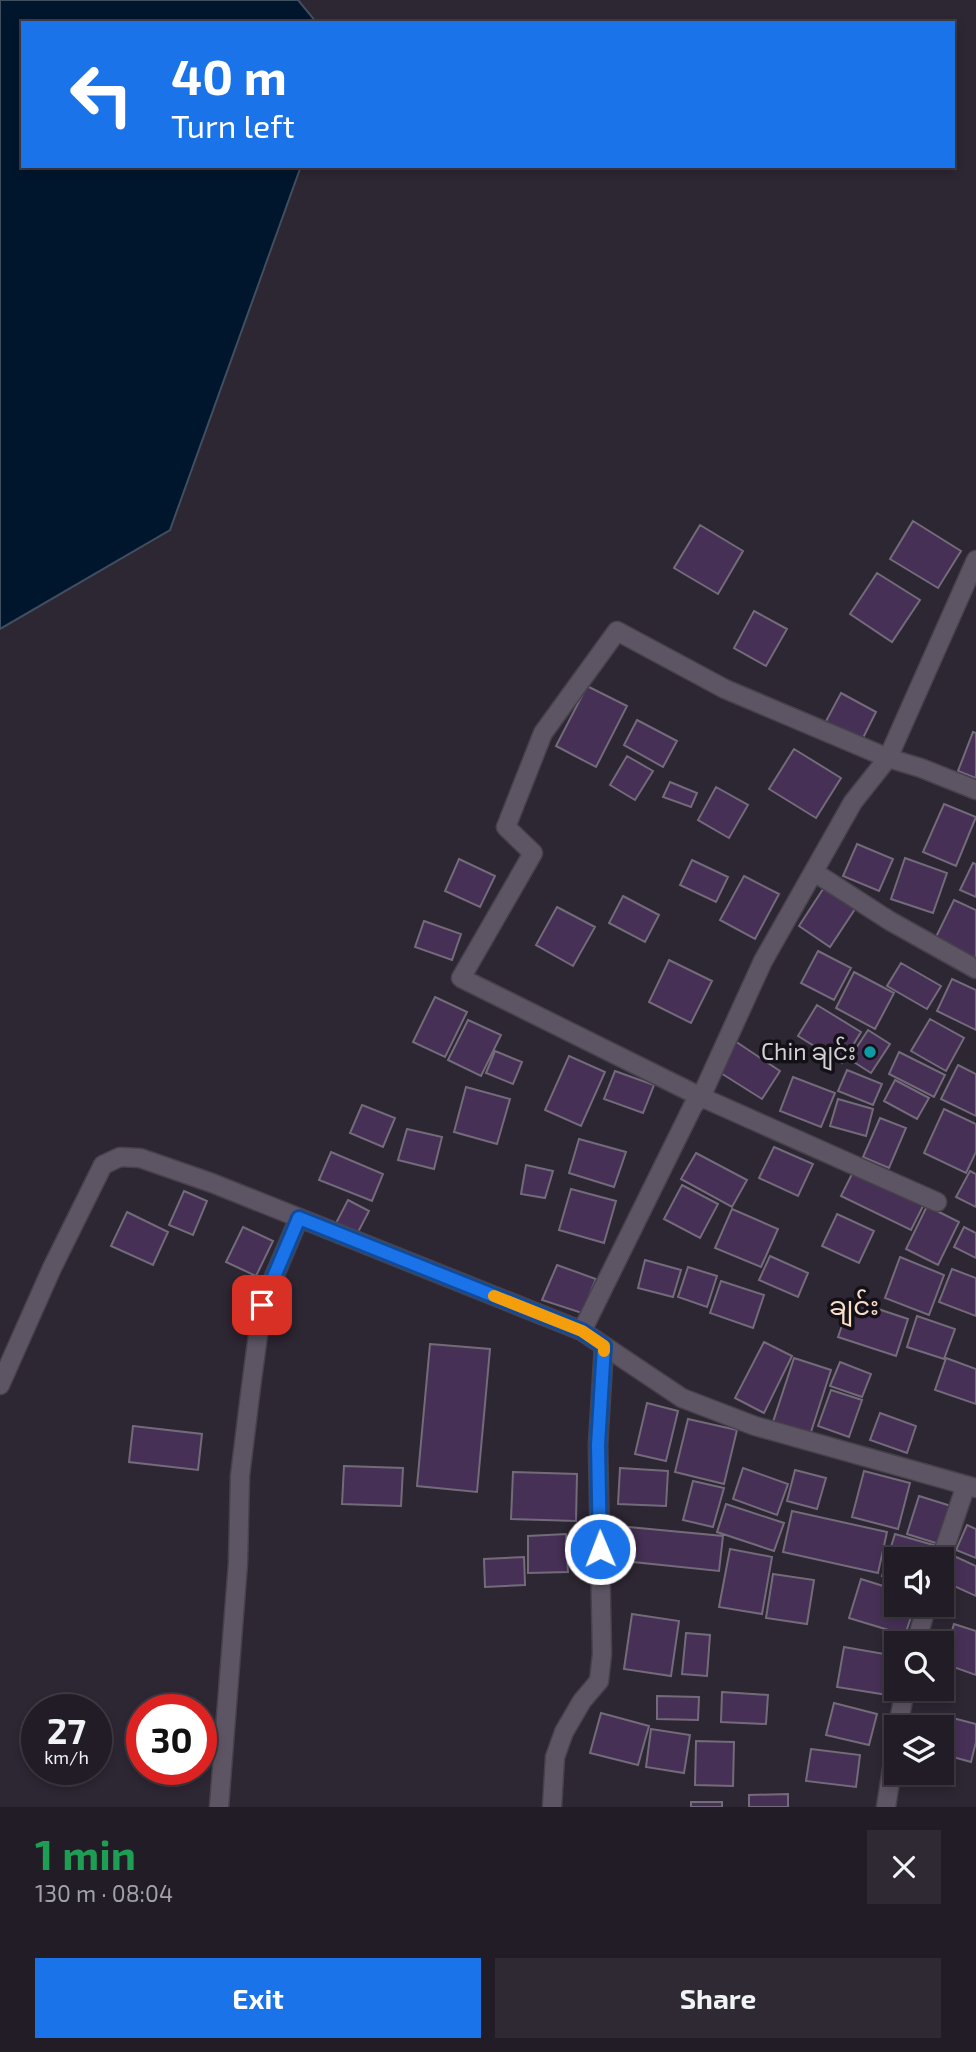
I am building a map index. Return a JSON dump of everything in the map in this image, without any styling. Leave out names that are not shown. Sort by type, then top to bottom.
[{"type":"street","points":[[582,1331],[693,1106],[701,1097],[763,961],[853,802],[888,758],[976,560]]},
{"type":"street","points":[[937,1202],[701,1097],[461,978],[533,853],[506,827],[543,733],[617,631],[725,689],[888,758],[976,790]]},
{"type":"street","points":[[814,872],[890,921],[976,969]]},
{"type":"street","points":[[0,1385],[52,1268],[103,1165],[120,1157],[140,1158],[212,1182],[582,1331],[682,1398],[755,1426],[971,1486],[945,1547]]},
{"type":"street","points":[[219,1807],[239,1563],[240,1476],[262,1305],[299,1218]]},
{"type":"street","points":[[552,1807],[555,1757],[564,1732],[582,1701],[599,1681],[602,1654],[598,1445],[604,1346]]},
{"type":"street","points":[[886,1807],[889,1785]]},
{"type":"water","points":[[0,0],[298,0],[315,21],[21,21],[21,168],[300,168],[170,530],[0,629]]},
{"type":"building","points":[[913,521],[961,551],[938,588],[890,559]]},
{"type":"building","points":[[700,525],[743,551],[718,594],[674,568]]},
{"type":"building","points":[[877,573],[920,600],[892,642],[850,614]]},
{"type":"building","points":[[754,611],[787,629],[766,666],[734,648]]},
{"type":"building","points":[[587,686],[627,706],[596,767],[556,746]]},
{"type":"building","points":[[841,693],[876,712],[861,742],[825,723]]},
{"type":"building","points":[[637,720],[677,741],[663,767],[624,745]]},
{"type":"building","points":[[973,732],[976,733],[976,778],[958,771]]},
{"type":"building","points":[[794,749],[841,778],[816,818],[769,789]]},
{"type":"building","points":[[627,756],[653,771],[635,800],[610,785]]},
{"type":"building","points":[[670,782],[697,793],[691,807],[663,797]]},
{"type":"building","points":[[716,787],[748,805],[729,838],[698,820]]},
{"type":"building","points":[[944,804],[976,817],[956,866],[923,852]]},
{"type":"building","points":[[857,844],[893,859],[879,891],[843,876]]},
{"type":"building","points":[[905,858],[947,873],[933,913],[891,899]]},
{"type":"building","points":[[459,859],[495,876],[480,907],[445,891]]},
{"type":"building","points":[[692,860],[728,877],[716,902],[680,885]]},
{"type":"building","points":[[973,863],[976,864],[976,897],[960,890]]},
{"type":"building","points":[[744,876],[779,894],[755,939],[720,920]]},
{"type":"building","points":[[823,889],[855,909],[830,947],[799,926]]},
{"type":"building","points":[[623,896],[659,915],[645,942],[609,923]]},
{"type":"building","points":[[954,900],[976,910],[976,958],[935,939]]},
{"type":"building","points":[[557,907],[595,927],[573,966],[536,945]]},
{"type":"building","points":[[424,921],[461,934],[452,960],[415,947]]},
{"type":"building","points":[[818,951],[851,968],[834,1000],[801,983]]},
{"type":"building","points":[[669,960],[712,981],[691,1023],[649,1002]]},
{"type":"building","points":[[901,963],[941,986],[927,1009],[887,986]]},
{"type":"building","points":[[854,972],[894,993],[875,1029],[836,1008]]},
{"type":"building","points":[[952,979],[976,990],[976,1030],[937,1011]]},
{"type":"building","points":[[435,997],[467,1012],[445,1057],[413,1042]]},
{"type":"building","points":[[817,1005],[861,1032],[842,1063],[798,1036]]},
{"type":"building","points":[[930,1019],[964,1038],[946,1071],[911,1051]]},
{"type":"building","points":[[468,1020],[501,1035],[481,1076],[448,1060]]},
{"type":"building","name":"Chin ချင်း","points":[[868,1030],[890,1044],[871,1073],[849,1059]]},
{"type":"building","points":[[735,1041],[780,1071],[762,1099],[716,1070]]},
{"type":"building","points":[[495,1051],[522,1062],[513,1084],[486,1073]]},
{"type":"building","points":[[899,1052],[945,1075],[934,1097],[889,1074]]},
{"type":"building","points":[[569,1056],[605,1072],[581,1126],[545,1110]]},
{"type":"building","points":[[958,1065],[976,1074],[976,1116],[941,1099]]},
{"type":"building","points":[[847,1070],[882,1084],[873,1105],[838,1091]]},
{"type":"building","points":[[615,1071],[654,1085],[643,1113],[604,1099]]},
{"type":"building","points":[[793,1077],[835,1093],[821,1127],[780,1111]]},
{"type":"building","points":[[895,1080],[929,1098],[917,1119],[884,1101]]},
{"type":"building","points":[[466,1087],[510,1099],[497,1144],[454,1132]]},
{"type":"building","points":[[838,1099],[873,1109],[866,1136],[830,1126]]},
{"type":"building","points":[[362,1105],[395,1118],[383,1147],[350,1133]]},
{"type":"building","points":[[944,1109],[976,1124],[976,1152],[966,1173],[924,1153]]},
{"type":"building","points":[[880,1118],[906,1128],[889,1168],[863,1157]]},
{"type":"building","points":[[407,1129],[442,1137],[434,1169],[398,1160]]},
{"type":"building","points":[[579,1139],[626,1152],[614,1187],[569,1173]]},
{"type":"building","points":[[774,1147],[813,1164],[798,1196],[759,1178]]},
{"type":"building","points":[[331,1152],[383,1174],[372,1201],[319,1180]]},
{"type":"building","points":[[696,1153],[747,1180],[732,1207],[681,1179]]},
{"type":"building","points":[[526,1165],[553,1171],[545,1198],[521,1194]]},
{"type":"building","points":[[854,1170],[924,1204],[911,1230],[841,1196]]},
{"type":"building","points":[[970,1171],[976,1174],[976,1207],[956,1197]]},
{"type":"building","points":[[682,1185],[718,1204],[700,1238],[664,1219]]},
{"type":"building","points":[[571,1189],[616,1201],[604,1243],[559,1230]]},
{"type":"building","points":[[184,1191],[207,1201],[193,1235],[169,1225]]},
{"type":"building","points":[[348,1200],[369,1211],[356,1236],[335,1225]]},
{"type":"building","points":[[927,1206],[959,1222],[938,1265],[906,1249]]},
{"type":"building","points":[[732,1209],[778,1229],[761,1267],[715,1248]]},
{"type":"building","points":[[127,1212],[168,1232],[153,1265],[111,1246]]},
{"type":"building","points":[[837,1214],[874,1231],[859,1263],[822,1246]]},
{"type":"building","points":[[243,1227],[273,1241],[256,1276],[226,1262]]},
{"type":"building","points":[[964,1227],[976,1233],[976,1258],[954,1247]]},
{"type":"building","points":[[770,1256],[808,1273],[798,1297],[759,1280]]},
{"type":"building","points":[[900,1257],[944,1275],[929,1315],[885,1298]]},
{"type":"building","points":[[645,1260],[681,1270],[673,1297],[638,1288]]},
{"type":"building","points":[[557,1265],[596,1279],[582,1313],[542,1300]]},
{"type":"building","points":[[688,1267],[717,1276],[707,1307],[678,1297]]},
{"type":"building","points":[[952,1269],[976,1278],[976,1316],[939,1302]]},
{"type":"building","points":[[721,1281],[764,1295],[753,1328],[710,1313]]},
{"type":"building","points":[[851,1300],[908,1319],[896,1356],[838,1337]]},
{"type":"building","points":[[917,1316],[955,1329],[944,1359],[907,1347]]},
{"type":"building","points":[[764,1342],[792,1356],[764,1413],[735,1398]]},
{"type":"building","points":[[430,1344],[490,1349],[477,1492],[417,1486]]},
{"type":"building","points":[[794,1358],[831,1370],[810,1435],[773,1422]]},
{"type":"building","points":[[946,1358],[976,1369],[976,1404],[935,1390]]},
{"type":"building","points":[[840,1362],[871,1374],[862,1397],[830,1386]]},
{"type":"building","points":[[831,1390],[862,1400],[849,1437],[818,1426]]},
{"type":"building","points":[[647,1403],[678,1411],[666,1461],[635,1454]]},
{"type":"building","points":[[880,1413],[916,1426],[907,1453],[870,1440]]},
{"type":"building","points":[[688,1419],[737,1430],[724,1484],[675,1472]]},
{"type":"building","points":[[133,1426],[202,1434],[198,1470],[129,1462]]},
{"type":"building","points":[[344,1466],[403,1468],[401,1506],[342,1504]]},
{"type":"building","points":[[620,1468],[668,1471],[666,1506],[618,1504]]},
{"type":"building","points":[[743,1468],[788,1484],[777,1515],[733,1499]]},
{"type":"building","points":[[795,1470],[826,1478],[817,1509],[787,1501]]},
{"type":"building","points":[[864,1471],[910,1483],[898,1529],[852,1517]]},
{"type":"building","points":[[513,1472],[577,1474],[576,1521],[511,1519]]},
{"type":"building","points":[[693,1481],[724,1488],[713,1527],[683,1520]]},
{"type":"building","points":[[919,1496],[951,1506],[939,1544],[907,1534]]},
{"type":"building","points":[[726,1504],[784,1523],[774,1551],[717,1532]]},
{"type":"building","points":[[792,1511],[887,1532],[878,1573],[783,1552]]},
{"type":"building","points":[[967,1525],[976,1529],[976,1558],[956,1550]]},
{"type":"building","points":[[618,1526],[723,1536],[719,1571],[614,1560]]},
{"type":"building","points":[[566,1534],[568,1572],[528,1573],[528,1536]]},
{"type":"building","points":[[895,1534],[937,1546],[937,1547],[891,1547]]},
{"type":"building","points":[[730,1549],[772,1557],[762,1614],[719,1607]]},
{"type":"building","points":[[954,1556],[976,1566],[976,1596],[954,1586]]},
{"type":"building","points":[[524,1557],[525,1585],[485,1587],[484,1559]]},
{"type":"building","points":[[773,1574],[814,1580],[807,1624],[766,1618]]},
{"type":"building","points":[[861,1579],[884,1586],[884,1617],[911,1617],[906,1631],[892,1631],[849,1618]]},
{"type":"building","points":[[632,1614],[679,1621],[671,1676],[624,1669]]},
{"type":"building","points":[[954,1624],[976,1631],[976,1675],[954,1667],[954,1631],[952,1631]]},
{"type":"building","points":[[686,1633],[710,1635],[707,1676],[682,1674]]},
{"type":"building","points":[[844,1647],[884,1654],[884,1694],[837,1687]]},
{"type":"building","points":[[722,1692],[768,1695],[766,1724],[721,1722]]},
{"type":"building","points":[[657,1696],[699,1697],[698,1720],[657,1719]]},
{"type":"building","points":[[834,1703],[877,1714],[869,1745],[826,1735]]},
{"type":"building","points":[[601,1713],[649,1726],[638,1765],[590,1753]]},
{"type":"building","points":[[954,1718],[976,1724],[976,1742],[971,1762],[954,1757]]},
{"type":"building","points":[[651,1729],[690,1735],[684,1773],[646,1767]]},
{"type":"building","points":[[696,1741],[734,1742],[733,1786],[695,1785]]},
{"type":"building","points":[[811,1749],[860,1755],[856,1787],[806,1781]]},
{"type":"building","points":[[788,1794],[788,1807],[749,1807],[749,1795]]},
{"type":"building","points":[[691,1802],[722,1802],[722,1807],[691,1807]]},
{"type":"slow traffic","points":[[494,1296],[582,1331],[604,1346],[604,1351]]},
{"type":"place","name":"Chin ချင်း","points":[[870,1052]]},
{"type":"district","name":"ချင်း","points":[[854,1306]]},
{"type":"route","points":[[262,1305],[299,1218],[582,1331],[604,1346],[598,1445],[600,1549]]}]
